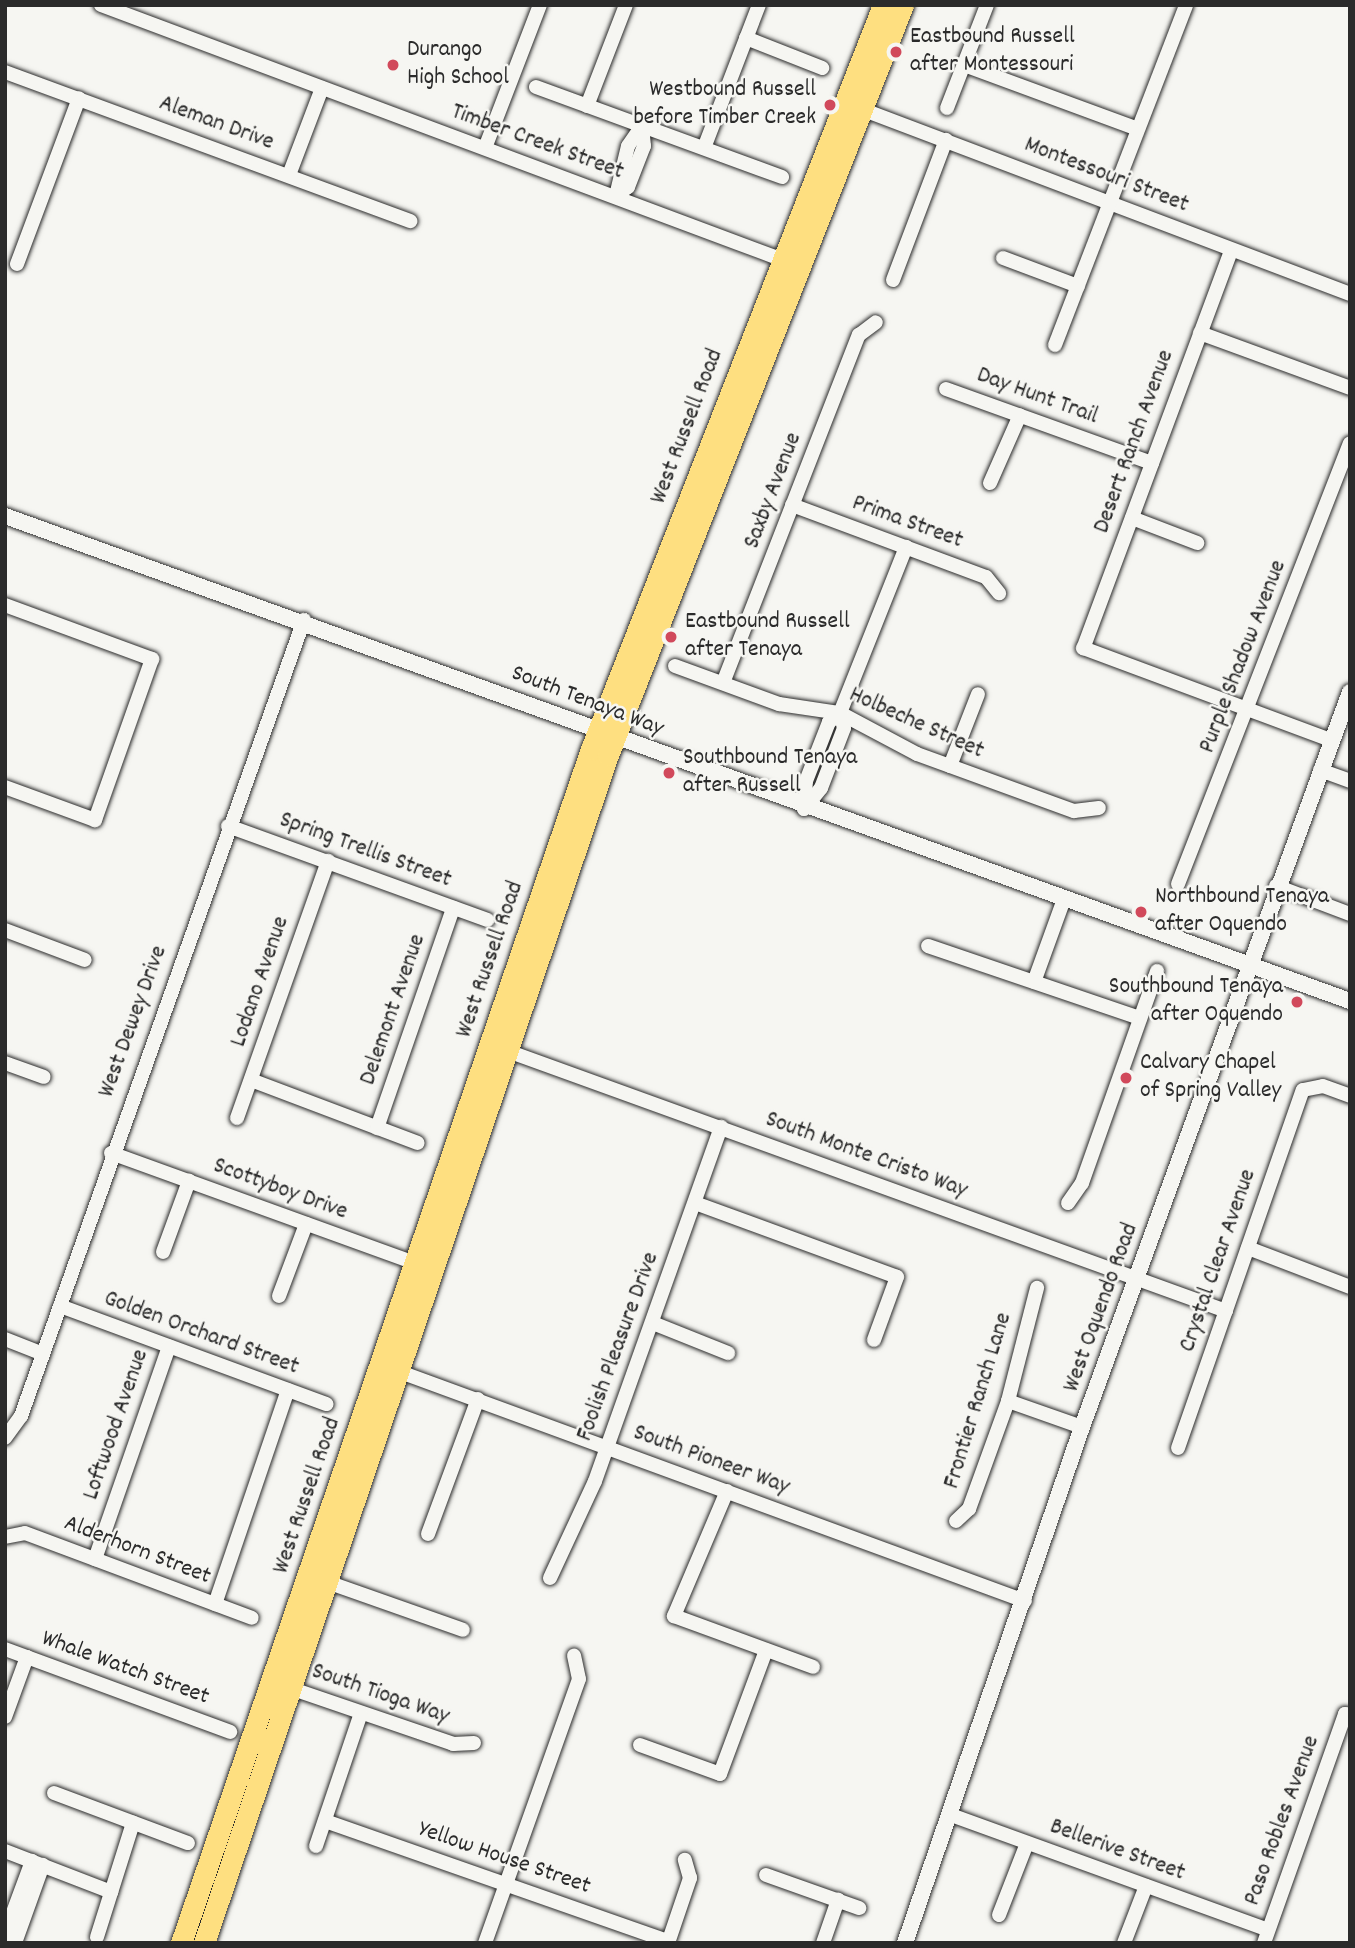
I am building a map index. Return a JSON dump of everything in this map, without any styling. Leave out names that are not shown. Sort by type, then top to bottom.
[{"type":"main road","name":"West Russell Road","points":[[854,106],[883,5]]},
{"type":"main road","name":"West Russell Road","points":[[204,1943],[282,1685],[607,733],[854,106],[903,5]]},
{"type":"main road","name":"West Russell Road","points":[[181,1943],[282,1685],[327,1582],[390,1368]]},
{"type":"street","name":"Timber Creek Street","points":[[101,5],[791,263]]},
{"type":"street","points":[[485,148],[540,5]]},
{"type":"street","points":[[587,106],[626,5]]},
{"type":"street","points":[[704,148],[759,5]]},
{"type":"street","points":[[947,108],[988,5]]},
{"type":"street","points":[[1055,345],[1186,5]]},
{"type":"street","points":[[746,38],[822,68]]},
{"type":"street","points":[[964,65],[1138,130]]},
{"type":"street","name":"Aleman Drive","points":[[5,72],[411,221]]},
{"type":"street","points":[[536,87],[782,177]]},
{"type":"street","points":[[289,175],[322,88]]},
{"type":"street","points":[[17,264],[79,98]]},
{"type":"street","name":"Montessouri Street","points":[[854,106],[1110,200],[1231,251],[1350,294]]},
{"type":"street","points":[[616,197],[628,187],[644,146],[642,126]]},
{"type":"street","points":[[893,280],[946,140]]},
{"type":"street","name":"Desert Ranch Avenue","points":[[1231,251],[1083,648],[1249,709]]},
{"type":"street","points":[[1003,258],[1078,286]]},
{"type":"street","name":"Saxby Avenue","points":[[723,683],[859,335],[876,322]]},
{"type":"street","points":[[1200,332],[1350,388]]},
{"type":"street","name":"Day Hunt Trail","points":[[946,388],[1152,463]]},
{"type":"street","points":[[990,483],[1020,415]]},
{"type":"street","name":"Purple Shadow Avenue","points":[[1178,884],[1249,709],[1350,443]]},
{"type":"street","name":"Prima Street","points":[[792,505],[986,578],[999,593]]},
{"type":"street","name":"South Tenaya Way","points":[[5,516],[304,620],[804,809],[1350,1001]]},
{"type":"street","points":[[1132,518],[1197,543]]},
{"type":"street","points":[[804,809],[810,770],[829,722],[840,713],[906,547]]},
{"type":"street","points":[[5,605],[152,659],[94,820],[5,787]]},
{"type":"street","name":"West Dewey Drive","points":[[5,1438],[21,1416],[111,1153],[304,620]]},
{"type":"street","name":"Holbeche Street","points":[[675,666],[779,704],[840,713],[950,766],[1074,811],[1098,808]]},
{"type":"street","name":"West Oquendo Road","points":[[905,1943],[1025,1601],[1082,1427],[1137,1280],[1276,886],[1350,692]]},
{"type":"street","points":[[950,766],[978,694]]},
{"type":"street","points":[[1249,709],[1331,740]]},
{"type":"street","points":[[1321,770],[1350,781]]},
{"type":"street","name":"Spring Trellis Street","points":[[228,826],[487,920]]},
{"type":"street","name":"Lodano Avenue","points":[[237,1118],[328,861]]},
{"type":"street","points":[[1276,886],[1350,914]]},
{"type":"street","points":[[1034,982],[1064,900]]},
{"type":"street","name":"Delemont Avenue","points":[[377,1128],[453,908]]},
{"type":"street","points":[[5,930],[85,960]]},
{"type":"street","points":[[928,946],[1139,1018]]},
{"type":"street","points":[[1068,1203],[1082,1183],[1157,971]]},
{"type":"street","name":"South Monte Cristo Way","points":[[500,1048],[1226,1311]]},
{"type":"street","points":[[5,1063],[44,1077]]},
{"type":"street","points":[[251,1080],[418,1143]]},
{"type":"street","name":"Crystal Clear Avenue","points":[[1178,1448],[1303,1090],[1323,1086],[1350,1096]]},
{"type":"street","name":"Foolish Pleasure Drive","points":[[550,1577],[607,1447],[721,1127]]},
{"type":"street","name":"Scottyboy Drive","points":[[111,1153],[424,1266]]},
{"type":"street","points":[[163,1252],[189,1181]]},
{"type":"street","points":[[695,1203],[897,1277],[874,1339]]},
{"type":"street","points":[[279,1296],[306,1224]]},
{"type":"street","points":[[1248,1248],[1350,1287]]},
{"type":"street","name":"Frontier Ranch Lane","points":[[956,1521],[969,1509],[1008,1401],[1037,1289]]},
{"type":"street","name":"Golden Orchard Street","points":[[60,1306],[327,1404]]},
{"type":"street","points":[[653,1323],[728,1353]]},
{"type":"street","points":[[5,1339],[43,1354]]},
{"type":"street","name":"Loftwood Avenue","points":[[95,1559],[169,1346]]},
{"type":"street","name":"South Pioneer Way","points":[[390,1368],[1025,1601]]},
{"type":"street","points":[[215,1604],[288,1390]]},
{"type":"street","points":[[428,1534],[478,1399]]},
{"type":"street","points":[[1008,1401],[1082,1427]]},
{"type":"street","points":[[727,1491],[674,1616],[813,1667]]},
{"type":"street","name":"Alderhorn Street","points":[[5,1537],[25,1533],[252,1618]]},
{"type":"street","points":[[327,1582],[463,1630]]},
{"type":"street","name":"Whale Watch Street","points":[[5,1649],[230,1732]]},
{"type":"street","points":[[640,1745],[720,1774],[766,1650]]},
{"type":"street","points":[[485,1943],[579,1679],[574,1656]]},
{"type":"street","points":[[5,1717],[27,1657]]},
{"type":"street","name":"South Tioga Way","points":[[282,1685],[453,1744],[474,1743]]},
{"type":"street","points":[[316,1846],[361,1713]]},
{"type":"street","name":"Paso Robles Avenue","points":[[1266,1937],[1347,1715]]},
{"type":"street","points":[[54,1793],[188,1843]]},
{"type":"street","name":"Bellerive Street","points":[[951,1815],[1146,1886],[1266,1937]]},
{"type":"street","name":"Yellow House Street","points":[[326,1821],[668,1942]]},
{"type":"street","points":[[97,1937],[133,1823]]},
{"type":"street","points":[[999,1914],[1027,1843]]},
{"type":"street","points":[[5,1851],[111,1892]]},
{"type":"street","points":[[668,1942],[690,1878],[685,1860]]},
{"type":"street","points":[[38,1863],[15,1943],[5,1936],[38,1863]]},
{"type":"street","points":[[766,1875],[859,1908]]},
{"type":"street","points":[[1124,1943],[1146,1886]]},
{"type":"street","points":[[823,1943],[838,1900]]},
{"type":"place","name":"Eastbound Russell after Montessouri","points":[[896,52]]},
{"type":"place","name":"Durango High School","points":[[393,65]]},
{"type":"place","name":"Westbound Russell before Timber Creek","points":[[830,105]]},
{"type":"place","name":"Eastbound Russell after Tenaya","points":[[671,637]]},
{"type":"place","name":"Southbound Tenaya after Russell","points":[[669,773]]},
{"type":"place","name":"Northbound Tenaya after Oquendo","points":[[1141,912]]},
{"type":"place","name":"Southbound Tenaya after Oquendo","points":[[1297,1002]]},
{"type":"place","name":"Calvary Chapel of Spring Valley","points":[[1126,1078]]}]
